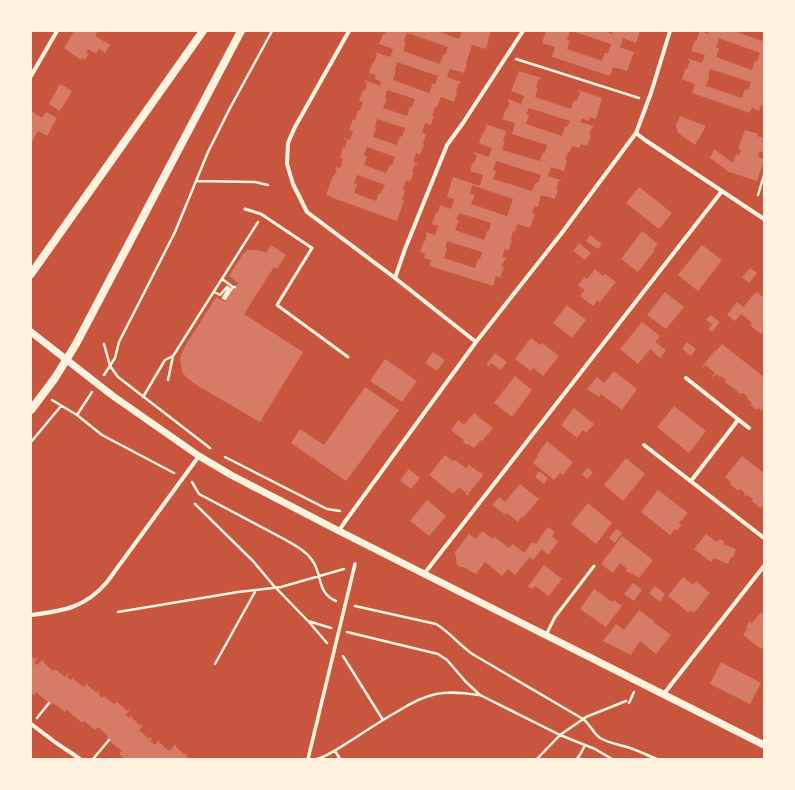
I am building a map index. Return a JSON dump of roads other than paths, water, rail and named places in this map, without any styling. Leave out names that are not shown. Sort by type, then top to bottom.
[{"type":"main road","points":[[31,274],[203,31]]},
{"type":"main road","points":[[31,410],[43,395],[66,360],[241,31]]},
{"type":"street","points":[[31,76],[57,31]]},
{"type":"street","points":[[349,31],[295,127],[288,143],[287,164],[293,184],[307,212],[396,278],[476,342]]},
{"type":"street","points":[[396,278],[405,249],[447,145],[523,31]]},
{"type":"street","points":[[339,531],[476,342],[561,234],[636,133],[670,31]]},
{"type":"street","points":[[636,133],[764,219]]},
{"type":"street","points":[[424,574],[722,191]]},
{"type":"street","points":[[31,332],[113,396],[199,456],[231,475],[764,746]]},
{"type":"street","points":[[686,378],[749,428]]},
{"type":"street","points":[[691,481],[738,420]]},
{"type":"street","points":[[644,445],[764,538]]},
{"type":"street","points":[[31,615],[57,612],[76,606],[92,597],[102,589],[199,456]]},
{"type":"street","points":[[308,759],[355,564]]},
{"type":"street","points":[[664,694],[764,566]]},
{"type":"street","points":[[31,724],[80,759]]},
{"type":"lane","points":[[245,209],[261,214],[312,248],[277,305],[348,356]]},
{"type":"lane","points":[[546,635],[555,617],[594,566]]}]
